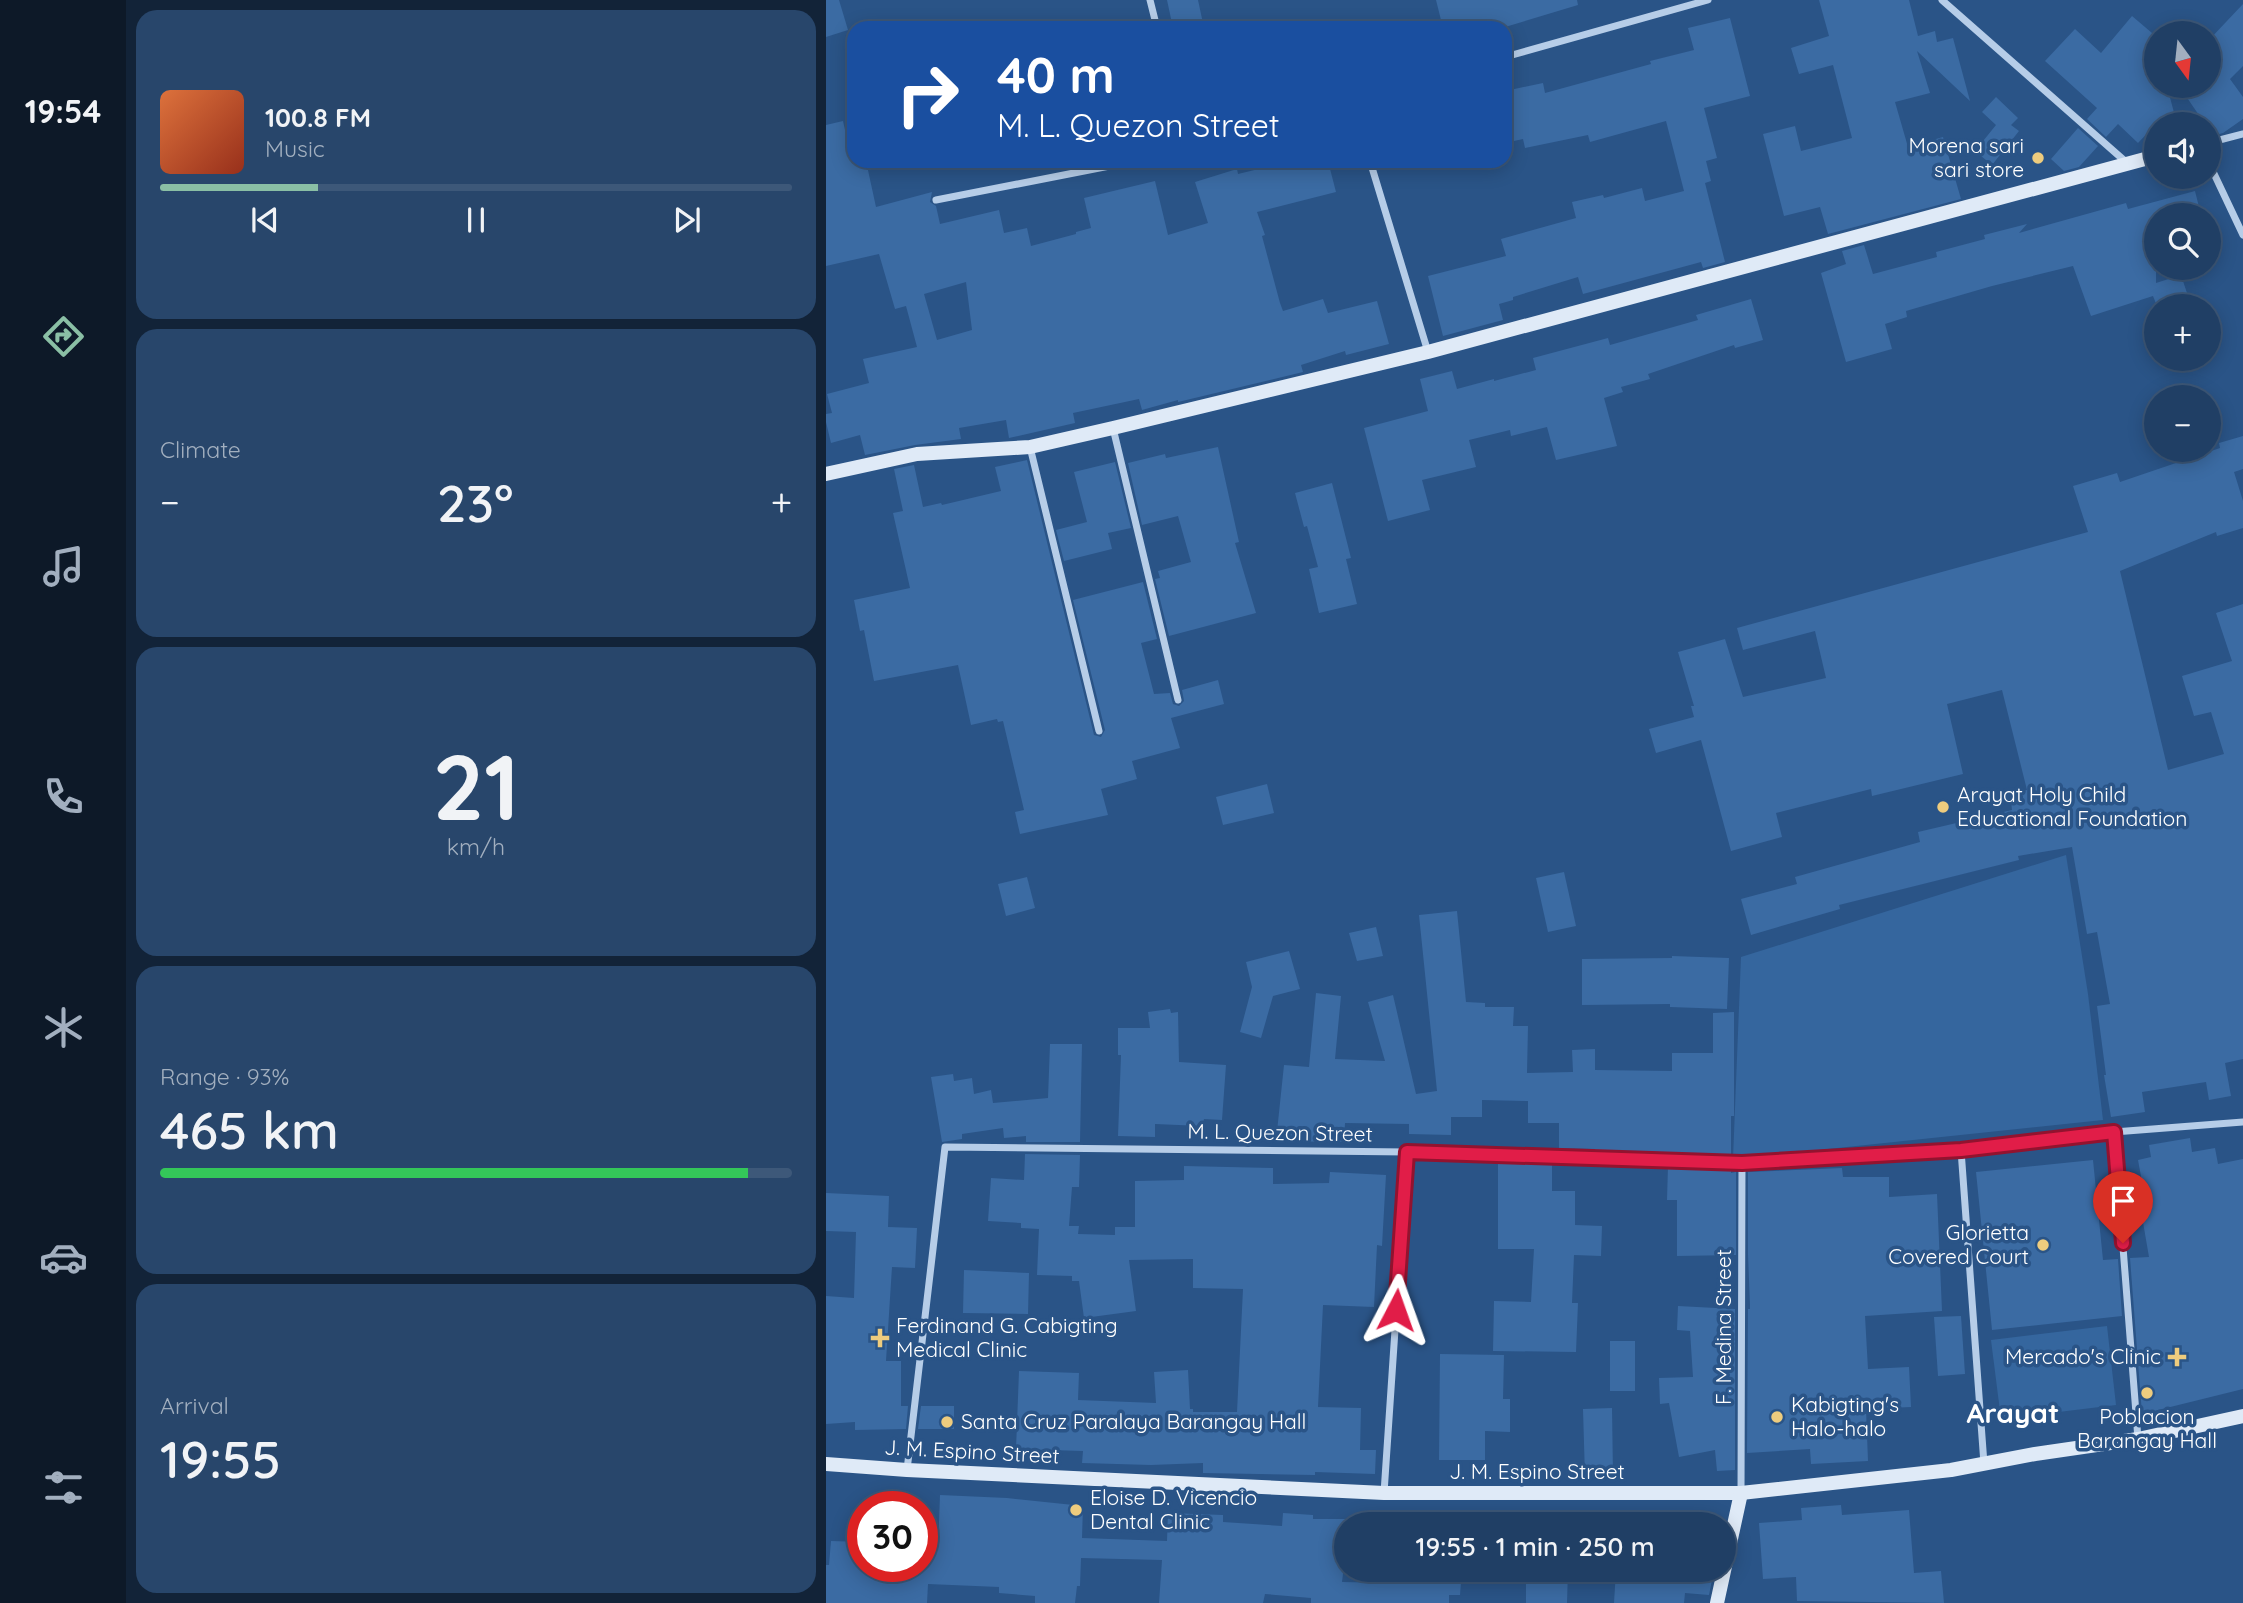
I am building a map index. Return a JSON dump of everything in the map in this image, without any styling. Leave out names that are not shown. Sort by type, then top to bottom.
[{"type":"street","points":[[1150,0],[1155,21]]},
{"type":"street","points":[[1512,55],[1708,0]]},
{"type":"street","points":[[1942,0],[2127,163]]},
{"type":"street","points":[[2221,140],[2243,134]]},
{"type":"street","points":[[826,474],[917,454],[1030,447],[1113,428],[1428,352],[2144,159]]},
{"type":"street","points":[[936,200],[1099,168]]},
{"type":"street","points":[[1372,168],[1428,352]]},
{"type":"street","points":[[2221,188],[2243,235]]},
{"type":"street","points":[[1113,428],[1178,700]]},
{"type":"street","points":[[1030,447],[1098,731]]},
{"type":"street","name":"M. L. Quezon Street","points":[[908,1470],[945,1147],[1407,1152],[1742,1163],[1961,1150],[2114,1132],[2243,1122]]},
{"type":"street","points":[[2114,1132],[2138,1439]]},
{"type":"street","points":[[1961,1150],[1984,1464]]},
{"type":"street","points":[[1384,1493],[1407,1152]]},
{"type":"street","name":"F. Medina Street","points":[[1741,1493],[1742,1163]]},
{"type":"street","name":"J. M. Espino Street","points":[[826,1464],[1384,1493],[1741,1493],[1951,1470],[2138,1439],[2243,1416]]},
{"type":"street","points":[[1717,1603],[1741,1493]]},
{"type":"shaded area","points":[[2066,855],[2088,994],[2103,1120],[1733,1159],[1741,957]]},
{"type":"shaded area","points":[[2107,1326],[2116,1405],[2001,1419],[1991,1340]]},
{"type":"building","points":[[826,0],[839,0],[847,30],[826,37]]},
{"type":"building","points":[[1167,0],[1198,0],[1202,21],[1172,21]]},
{"type":"building","points":[[1436,0],[1577,0],[1578,5],[1512,25],[1512,21],[1441,21]]},
{"type":"building","points":[[1819,0],[1909,0],[1918,36],[1935,31],[1937,42],[1953,38],[1970,101],[1917,51],[1930,93],[1895,102],[1908,147],[1943,137],[1961,199],[1828,234],[1820,207],[1784,216],[1763,134],[1795,126],[1801,151],[1852,138],[1833,65],[1799,74],[1791,48],[1829,36]]},
{"type":"building","points":[[2243,4],[2243,66],[2230,79],[2243,97],[2243,119],[2221,134],[2221,112],[2197,112],[2187,98],[2221,98],[2221,27]]},
{"type":"building","points":[[2132,16],[2144,26],[2144,98],[2170,98],[2174,112],[2144,112],[2144,137],[2138,143],[2118,124],[2106,137],[2087,119],[2097,108],[2045,61],[2075,29],[2101,53]]},
{"type":"building","points":[[1730,18],[1750,96],[1704,108],[1717,158],[1706,161],[1711,181],[1705,183],[1725,262],[1703,268],[1701,262],[1583,294],[1578,277],[1499,304],[1503,320],[1443,336],[1428,276],[1506,256],[1501,239],[1576,218],[1572,202],[1603,195],[1604,198],[1642,188],[1645,201],[1684,191],[1666,121],[1590,142],[1588,135],[1525,148],[1523,139],[1512,141],[1512,90],[1543,83],[1545,93],[1694,50],[1688,28]]},
{"type":"building","points":[[1996,97],[2018,118],[2011,125],[2019,131],[1992,165],[1975,151],[1996,125],[1982,112]]},
{"type":"building","points":[[843,121],[847,139],[847,168],[868,168],[876,207],[932,192],[930,202],[936,206],[940,224],[999,210],[1004,233],[1027,228],[1031,246],[1091,228],[1084,198],[1155,181],[1168,235],[1208,223],[1195,182],[1237,169],[1238,174],[1262,168],[1330,168],[1336,192],[1257,212],[1265,235],[1262,236],[1280,303],[1283,311],[1323,299],[1328,313],[1377,301],[1389,344],[1346,355],[1345,351],[1301,365],[1303,372],[1142,410],[1139,399],[1073,413],[1075,423],[1009,438],[1006,420],[959,428],[961,439],[865,455],[860,435],[831,443],[826,414],[832,413],[827,394],[869,383],[863,359],[917,347],[906,306],[895,309],[879,254],[826,266],[826,125]],"holes":[[[966,282],[972,330],[937,340],[924,294]]]},
{"type":"building","points":[[2078,128],[2098,146],[2079,167],[2064,171],[2051,159]]},
{"type":"building","points":[[2195,191],[2198,203],[2150,203]]},
{"type":"building","points":[[2126,203],[2128,209],[2144,205],[2144,280],[2156,280],[2156,283],[2183,280],[2187,294],[2144,294],[2144,299],[2091,316],[2073,266],[1906,311],[1907,317],[1885,324],[1892,349],[1846,362],[1821,273],[1846,264],[1842,251],[1864,245],[1873,274],[1937,257],[1936,252],[1985,239],[1984,235],[2027,224],[2019,233]]},
{"type":"building","points":[[1751,299],[1763,340],[1735,348],[1734,345],[1648,374],[1650,379],[1621,387],[1623,392],[1604,398],[1617,446],[1556,460],[1547,427],[1511,436],[1510,430],[1469,440],[1476,467],[1422,480],[1430,510],[1388,521],[1364,428],[1428,411],[1420,379],[1452,371],[1457,389],[1494,381],[1536,370],[1533,358],[1608,338],[1610,345],[1698,320],[1696,315]]},
{"type":"building","name":"Arayat Holy Child Educational Foundation","points":[[2243,436],[2243,469],[2234,472],[2243,501],[2243,528],[2217,536],[2216,532],[2120,571],[2168,770],[2224,754],[2211,712],[2194,716],[2182,676],[2232,661],[2216,613],[2243,604],[2243,1059],[2225,1063],[2231,1096],[2209,1100],[2206,1082],[2142,1092],[2145,1112],[2111,1117],[2097,1006],[2110,1004],[2097,932],[2087,934],[2072,847],[2018,856],[2019,860],[1839,905],[1840,909],[1751,935],[1741,899],[1797,884],[1795,877],[1920,842],[1918,832],[2012,810],[2010,793],[2027,790],[2002,690],[1947,704],[1963,774],[1872,796],[1871,789],[1776,813],[1782,837],[1731,851],[1701,740],[1656,753],[1649,729],[1694,717],[1691,706],[1694,706],[1678,652],[1725,639],[1743,697],[1826,678],[1815,631],[1743,650],[1737,628],[2088,532],[2073,486],[2117,473],[2120,482],[2179,462],[2221,462],[2221,442]]},
{"type":"building","points":[[1218,447],[1239,542],[1235,543],[1256,613],[1169,636],[1155,579],[1160,578],[1158,571],[1191,562],[1178,516],[1142,525],[1128,463],[1165,454],[1166,458]]},
{"type":"building","points":[[1027,460],[1094,735],[1101,737],[1105,730],[1073,600],[1143,582],[1157,639],[1141,643],[1154,694],[1170,693],[1173,704],[1179,706],[1184,701],[1182,690],[1218,680],[1224,704],[1171,718],[1180,748],[1132,761],[1137,779],[1101,789],[1108,815],[1020,834],[1015,812],[1024,810],[1003,721],[998,722],[997,719],[971,725],[958,665],[874,681],[864,630],[860,631],[854,600],[910,588],[893,513],[903,511],[894,469],[914,465],[923,507],[1001,491],[995,467]]},
{"type":"building","points":[[1115,462],[1131,528],[1108,533],[1112,549],[1064,561],[1056,530],[1087,522],[1074,472]]},
{"type":"building","points":[[1332,483],[1351,558],[1346,559],[1357,604],[1319,613],[1309,569],[1318,567],[1295,493]]},
{"type":"building","points":[[1267,784],[1274,813],[1223,825],[1216,797]]},
{"type":"building","points":[[1564,872],[1576,926],[1548,932],[1536,878]]},
{"type":"building","points":[[1027,877],[1035,908],[1006,916],[998,884]]},
{"type":"building","points":[[1457,911],[1466,1002],[1485,1003],[1485,1007],[1514,1007],[1513,1026],[1528,1026],[1527,1073],[1573,1072],[1572,1050],[1595,1049],[1595,1070],[1672,1071],[1672,1053],[1713,1053],[1713,1013],[1734,1012],[1734,1116],[1731,1116],[1731,1156],[1595,1152],[1595,1149],[1559,1148],[1559,1123],[1528,1123],[1528,1101],[1482,1100],[1482,1117],[1451,1117],[1451,1135],[1409,1134],[1409,1124],[1345,1123],[1344,1142],[1276,1141],[1284,1065],[1309,1067],[1316,993],[1341,996],[1335,1059],[1385,1061],[1368,1002],[1393,995],[1416,1094],[1437,1091],[1419,915]]},
{"type":"building","points":[[1376,927],[1383,956],[1357,961],[1349,933]]},
{"type":"building","points":[[1289,951],[1300,989],[1273,996],[1261,1038],[1240,1032],[1252,987],[1246,962]]},
{"type":"building","points":[[1672,956],[1729,958],[1727,1009],[1670,1007],[1670,1004],[1582,1005],[1582,959]]},
{"type":"building","points":[[1170,1009],[1171,1013],[1178,1012],[1179,1062],[1226,1065],[1222,1120],[1204,1119],[1202,1126],[1155,1124],[1155,1137],[1118,1136],[1121,1055],[1118,1055],[1118,1028],[1150,1028],[1148,1012]]},
{"type":"building","points":[[1050,1044],[1082,1044],[1080,1142],[1026,1142],[1026,1136],[1004,1138],[1003,1128],[962,1134],[962,1139],[942,1142],[931,1077],[953,1074],[954,1081],[972,1078],[974,1094],[991,1090],[993,1103],[1048,1098]]},
{"type":"building","points":[[2190,1138],[2192,1152],[2215,1148],[2218,1164],[2243,1159],[2243,1389],[2142,1414],[2130,1258],[2149,1257],[2139,1199],[2145,1198],[2138,1160],[2151,1157],[2149,1145]]},
{"type":"building","points":[[1025,1154],[1080,1155],[1079,1187],[1072,1187],[1069,1226],[1079,1226],[1078,1234],[1115,1235],[1115,1227],[1135,1227],[1135,1181],[1184,1180],[1184,1166],[1273,1168],[1273,1184],[1329,1183],[1330,1172],[1386,1175],[1382,1246],[1377,1245],[1374,1307],[1323,1305],[1318,1407],[1361,1408],[1360,1450],[1376,1450],[1375,1474],[1203,1473],[1203,1463],[1082,1463],[1083,1451],[1016,1449],[1019,1371],[1079,1373],[1078,1400],[1156,1403],[1154,1372],[1188,1370],[1190,1409],[1193,1409],[1193,1412],[1237,1412],[1243,1289],[1193,1288],[1193,1259],[1129,1260],[1136,1311],[1084,1318],[1079,1281],[1072,1281],[1072,1276],[1037,1275],[1039,1229],[1021,1228],[1021,1223],[988,1221],[991,1178],[1024,1180]]},
{"type":"building","name":"Glorietta Covered Court","points":[[2093,1160],[2103,1260],[2118,1259],[2122,1316],[1992,1330],[1976,1172]]},
{"type":"building","points":[[1498,1164],[1552,1164],[1552,1191],[1575,1191],[1575,1225],[1602,1226],[1601,1256],[1574,1255],[1572,1303],[1578,1303],[1576,1352],[1493,1351],[1494,1301],[1531,1302],[1534,1249],[1498,1249]]},
{"type":"building","points":[[1668,1166],[1731,1168],[1731,1173],[1736,1172],[1736,1255],[1677,1256],[1677,1200],[1667,1200]]},
{"type":"building","points":[[1842,1168],[1843,1177],[1889,1177],[1889,1197],[1937,1194],[1942,1311],[1865,1316],[1868,1369],[1909,1367],[1911,1407],[1866,1409],[1868,1461],[1811,1464],[1810,1449],[1747,1453],[1750,1309],[1748,1172]]},
{"type":"building","points":[[826,1193],[889,1196],[888,1227],[917,1228],[915,1268],[892,1267],[886,1361],[901,1361],[901,1406],[908,1406],[906,1429],[855,1430],[855,1422],[826,1424],[826,1296],[854,1298],[856,1232],[826,1231]]},
{"type":"building","points":[[964,1270],[1029,1273],[1028,1314],[963,1313]]},
{"type":"building","points":[[1678,1306],[1735,1309],[1735,1470],[1717,1471],[1715,1450],[1679,1457],[1669,1403],[1660,1404],[1659,1378],[1693,1377],[1690,1331],[1677,1330]]},
{"type":"building","points":[[1961,1316],[1965,1374],[1938,1376],[1934,1317]]},
{"type":"building","points":[[1610,1341],[1635,1341],[1635,1391],[1610,1391]]},
{"type":"building","points":[[1440,1354],[1504,1355],[1503,1399],[1510,1399],[1510,1432],[1485,1431],[1485,1460],[1439,1460]]},
{"type":"building","points":[[921,1406],[954,1406],[954,1429],[918,1429]]},
{"type":"building","points":[[1612,1408],[1613,1476],[1585,1477],[1583,1409]]},
{"type":"building","points":[[940,1495],[1007,1498],[1083,1506],[1082,1538],[1167,1541],[1168,1513],[1223,1515],[1223,1522],[1282,1526],[1283,1513],[1313,1515],[1313,1519],[1334,1519],[1334,1582],[1461,1582],[1460,1595],[1449,1595],[1449,1603],[1311,1603],[1311,1598],[1265,1594],[1263,1603],[1159,1603],[1162,1560],[1081,1558],[1080,1586],[1077,1586],[1075,1603],[1035,1603],[1035,1596],[999,1593],[999,1587],[928,1584],[927,1603],[826,1603],[826,1565],[829,1565],[831,1541],[847,1542],[847,1582],[938,1582]]},
{"type":"building","points":[[1841,1505],[1842,1515],[1909,1510],[1914,1573],[1941,1571],[1944,1603],[1797,1601],[1796,1577],[1763,1579],[1759,1523],[1802,1520],[1801,1508]]},
{"type":"building","points":[[1526,1582],[1568,1582],[1567,1603],[1526,1603]]},
{"type":"building","points":[[1615,1582],[1712,1582],[1709,1595],[1685,1593],[1684,1603],[1614,1603]]},
{"type":"place","name":"Morena sari sari store","points":[[2038,158]]},
{"type":"place","name":"Arayat Holy Child Educational Foundation","points":[[1943,807]]},
{"type":"place","name":"Glorietta Covered Court","points":[[2043,1245]]},
{"type":"place","name":"Ferdinand G. Cabigting Medical Clinic","points":[[880,1338]]},
{"type":"place","name":"Mercado's Clinic","points":[[2177,1357]]},
{"type":"place","name":"Poblacion Barangay Hall","points":[[2147,1393]]},
{"type":"place","name":"Kabigting's Halo-halo","points":[[1777,1417]]},
{"type":"place","name":"Santa Cruz Paralaya Barangay Hall","points":[[947,1422]]},
{"type":"place","name":"Eloise D. Vicencio Dental Clinic","points":[[1076,1510]]},
{"type":"district","name":"Arayat","points":[[2013,1413]]},
{"type":"route","points":[[1396,1310],[1407,1152],[1742,1163],[1961,1150],[2114,1132],[2123,1243]]}]
